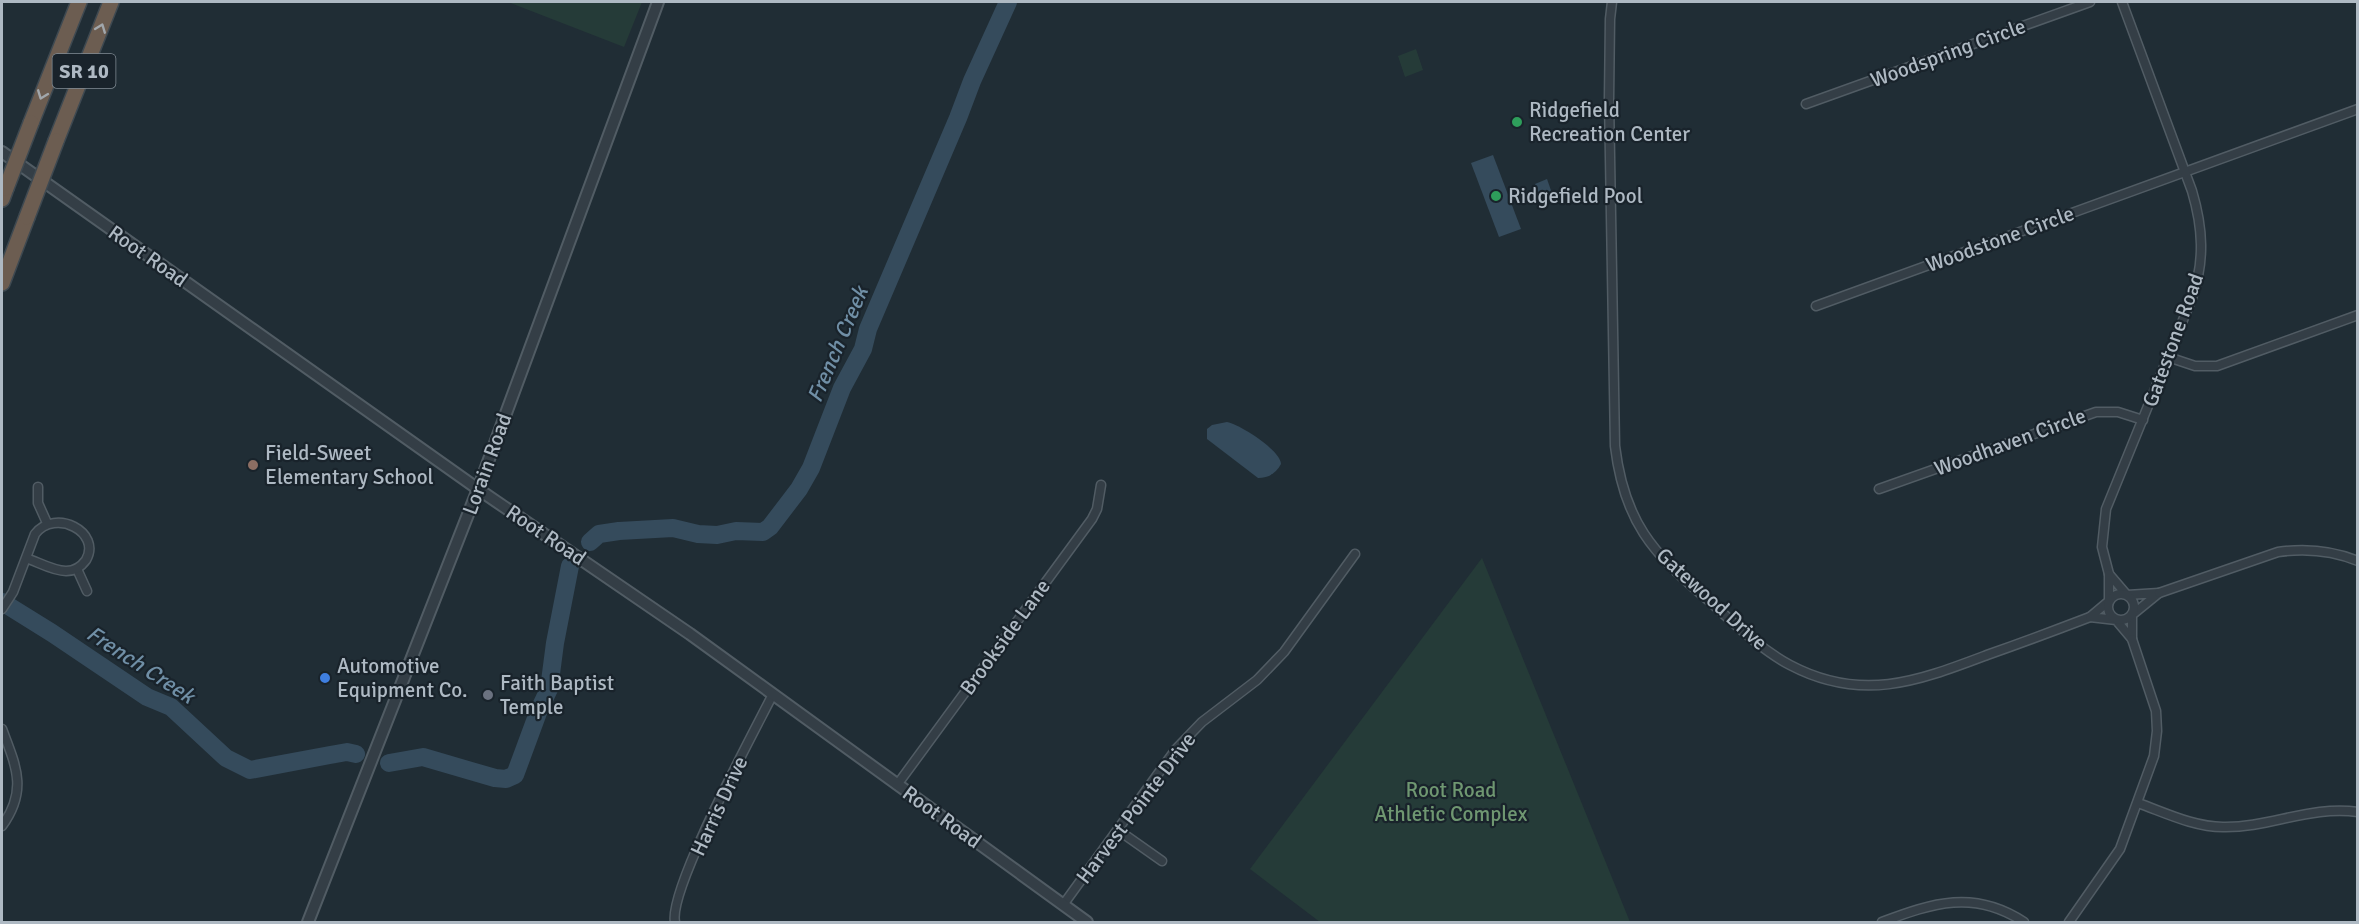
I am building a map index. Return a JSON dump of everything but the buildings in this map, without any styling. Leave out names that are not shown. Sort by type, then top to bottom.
[{"type":"highway","name":"SR 10","points":[[4,193],[79,2]]},
{"type":"highway","name":"SR 10","points":[[2,283],[111,2]]},
{"type":"street","name":"Lorain Road","points":[[308,922],[478,489],[658,2]]},
{"type":"street","name":"Gatewood Drive","points":[[1612,2],[1609,99],[1615,446],[1625,496],[1650,544],[1679,576],[1779,659],[1815,676],[1844,683],[1886,685],[1919,680],[2090,617],[2109,601]]},
{"type":"street","name":"Woodspring Circle","points":[[1806,104],[2090,2]]},
{"type":"street","name":"Gatestone Road","points":[[2109,601],[2109,574],[2102,547],[2104,518],[2194,291],[2202,260],[2201,224],[2185,172],[2122,2]]},
{"type":"street","name":"Woodstone Circle","points":[[1816,306],[2358,109]]},
{"type":"street","name":"Root Road","points":[[2,152],[478,489],[690,634],[1087,922]]},
{"type":"street","points":[[2168,357],[2195,366],[2217,366],[2358,315]]},
{"type":"street","name":"Woodhaven Circle","points":[[1879,489],[2096,411],[2118,411],[2143,420]]},
{"type":"street","name":"Brookside Lane","points":[[897,785],[1092,519],[1097,509],[1101,485]]},
{"type":"street","points":[[38,487],[38,503],[47,523]]},
{"type":"street","points":[[2,609],[13,592],[35,534],[47,523],[61,522],[79,529],[85,535],[89,550],[87,558],[77,569],[62,571],[26,558]]},
{"type":"street","points":[[2132,639],[2108,611],[2109,601],[2118,594],[2159,593],[2278,552],[2324,551],[2358,561]]},
{"type":"street","name":"Harvest Pointe Drive","points":[[1063,905],[1184,740],[1211,714],[1257,680],[1284,652],[1355,554]]},
{"type":"street","points":[[77,569],[87,591]]},
{"type":"street","name":"Gatestone Road","points":[[2109,574],[2127,595]]},
{"type":"street","points":[[2116,620],[2124,620],[2132,615],[2159,593]]},
{"type":"street","points":[[2069,922],[2115,859],[2154,756],[2157,731],[2152,695],[2132,639],[2133,602],[2127,595]]},
{"type":"street","name":"Gatewood Drive","points":[[2090,617],[2116,620]]},
{"type":"street","name":"Harris Drive","points":[[675,922],[675,909],[699,843],[773,694]]},
{"type":"street","points":[[2,729],[18,778],[18,789],[12,808],[2,826]]},
{"type":"street","points":[[2138,803],[2190,822],[2216,827],[2245,826],[2328,810],[2358,812]]},
{"type":"street","points":[[1118,830],[1161,861]]},
{"type":"street","points":[[1882,922],[1932,905],[1968,902],[2000,909],[2024,922]]},
{"type":"green space","points":[[508,2],[642,2],[624,47]]},
{"type":"green space","points":[[1416,49],[1423,70],[1405,77],[1398,56]]},
{"type":"green space","name":"Root Road Athletic Complex","points":[[1482,558],[1630,922],[1320,922],[1250,869]]},
{"type":"water","name":"Ridgefield Pool","points":[[1493,155],[1521,229],[1499,237],[1471,163]]},
{"type":"water","name":"Ridgefield Pool","points":[[1547,179],[1554,199],[1542,203],[1535,184]]},
{"type":"water","points":[[1227,422],[1250,433],[1274,452],[1281,464],[1274,472],[1269,476],[1258,478],[1207,439],[1207,429],[1212,425]]},
{"type":"waterway","name":"French Creek","points":[[590,542],[599,534],[619,531],[673,528],[698,534],[717,535],[736,531],[763,532],[770,527],[799,489],[811,468],[842,388],[863,349],[868,329],[972,81],[1008,2]]},
{"type":"waterway","name":"French Creek","points":[[389,763],[423,757],[495,778],[506,779],[515,775],[549,689],[555,643],[570,566]]},
{"type":"waterway","name":"French Creek","points":[[2,602],[147,697],[171,707],[226,758],[250,770],[347,752],[356,754]]},
{"type":"place","name":"Ridgefield Recreation Center","points":[[1517,122]]},
{"type":"place","name":"Ridgefield Pool","points":[[1496,196]]},
{"type":"place","name":"Field-Sweet Elementary School","points":[[253,465]]},
{"type":"place","name":"Automotive Equipment Co.","points":[[325,678]]},
{"type":"place","name":"Faith Baptist Temple","points":[[488,695]]}]
